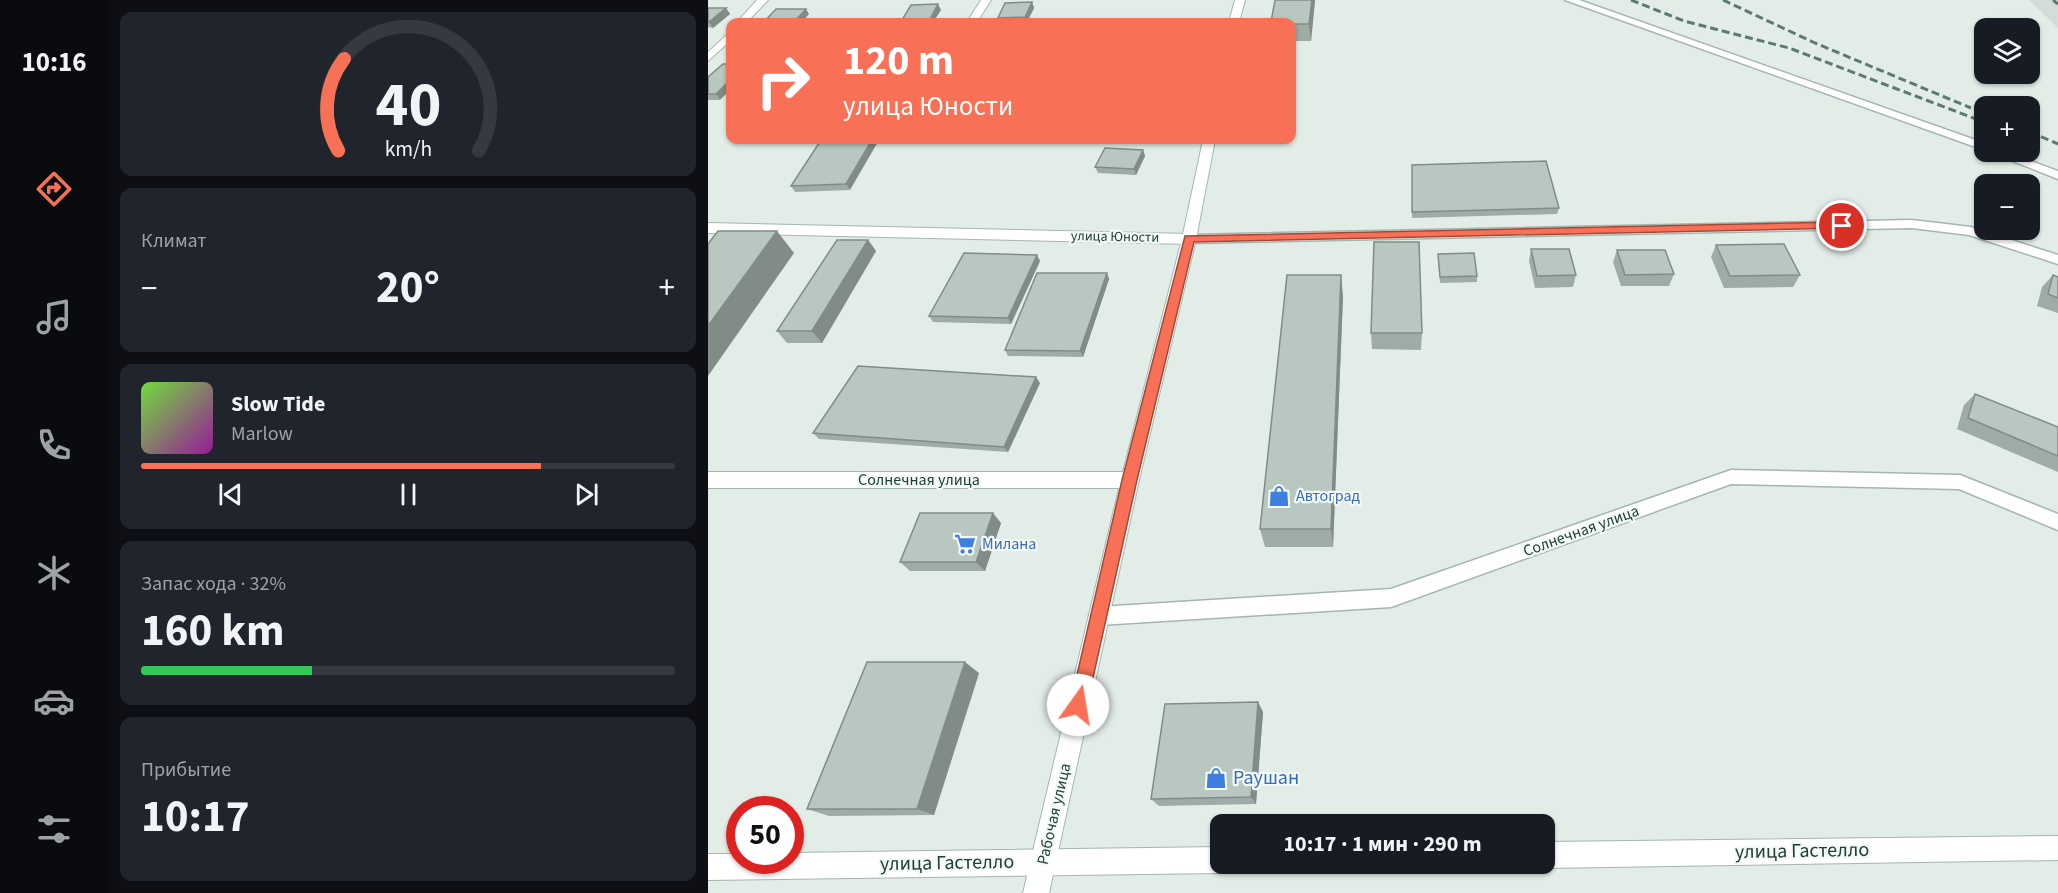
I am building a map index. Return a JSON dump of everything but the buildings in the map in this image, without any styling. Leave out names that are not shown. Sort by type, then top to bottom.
[{"type":"street","points":[[746,18],[763,0]]},
{"type":"street","points":[[975,18],[986,0]]},
{"type":"street","points":[[1235,18],[1240,0]]},
{"type":"street","points":[[708,39],[726,38]]},
{"type":"street","points":[[708,58],[726,41]]},
{"type":"street","name":"Рабочая улица","points":[[1036,893],[1130,480],[1189,238],[1208,144]]},
{"type":"street","name":"улица Юности","points":[[708,228],[1189,238]]},
{"type":"street","name":"Солнечная улица","points":[[708,480],[1130,480]]},
{"type":"street","name":"улица Гастелло","points":[[1555,855],[2058,848]]},
{"type":"street","name":"улица Гастелло","points":[[708,867],[1210,860]]},
{"type":"lane","points":[[1570,0],[1974,143]]},
{"type":"lane","points":[[2023,162],[2058,175]]},
{"type":"lane","name":"улица Юности","points":[[1189,238],[1912,224],[1971,231],[2058,260]]},
{"type":"lane","name":"Солнечная улица","points":[[1099,616],[1391,598],[1731,477],[1960,482],[2058,522]]},
{"type":"shaded area","points":[[2029,0],[2058,0],[2058,28]]},
{"type":"railway","points":[[1631,0],[1684,21],[1789,48],[1974,118]]},
{"type":"railway","points":[[1723,0],[1815,43],[1971,108]]},
{"type":"railway","points":[[2053,0],[2058,4]]},
{"type":"railway","points":[[2040,136],[2058,144]]},
{"type":"place","name":"Автоград","points":[[1279,496]]},
{"type":"place","name":"Милана","points":[[965,544]]},
{"type":"place","name":"Раушан","points":[[1216,778]]},
{"type":"route","points":[[1078,705],[1189,238],[1842,226]]}]
